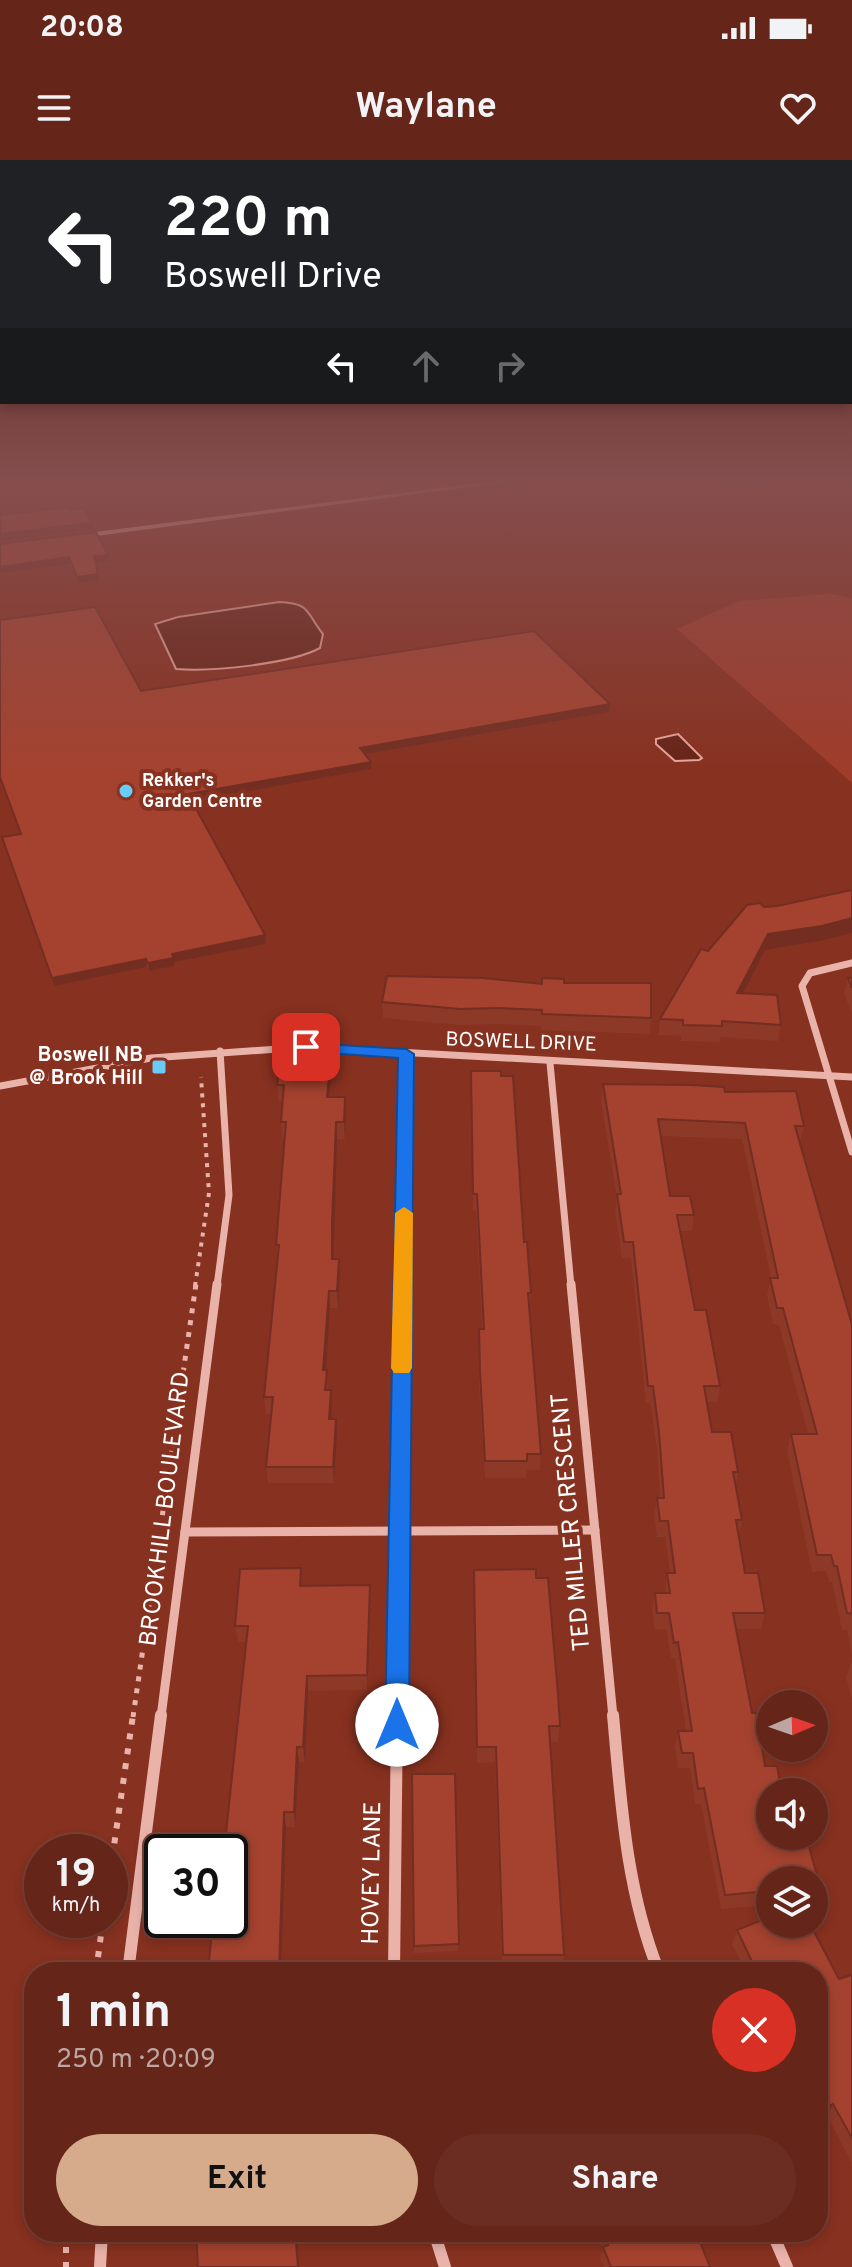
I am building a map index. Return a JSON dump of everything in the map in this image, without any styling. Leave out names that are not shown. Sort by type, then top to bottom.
[{"type":"street","points":[[852,963],[810,973],[802,986],[852,1152]]},
{"type":"street","name":"BOSWELL DRIVE","points":[[0,1086],[137,1060],[220,1051],[306,1047],[550,1063],[600,1062],[852,1077]]},
{"type":"street","name":"BROOKHILL BOULEVARD","points":[[129,1962],[229,1195],[220,1051]]},
{"type":"street","name":"HOVEY LANE","points":[[394,1962],[406,1054]]},
{"type":"street","name":"TED MILLER CRESCENT","points":[[550,1063],[624,1834],[634,1896],[656,1962]]},
{"type":"street","points":[[185,1532],[595,1530]]},
{"type":"street","points":[[100,2267],[101,2242]]},
{"type":"street","points":[[437,2242],[445,2267]]},
{"type":"street","points":[[776,2242],[787,2267]]},
{"type":"path","points":[[116,1834],[209,1193],[201,1077]]},
{"type":"path","points":[[97,1962],[101,1938]]},
{"type":"path","points":[[66,2242],[66,2267]]},
{"type":"shaded area","points":[[831,594],[852,598],[852,783],[677,629],[739,601]]},
{"type":"shaded area","points":[[279,602],[297,604],[307,610],[323,634],[320,648],[307,654],[250,666],[176,669],[155,624],[178,617]]},
{"type":"shaded area","points":[[678,734],[702,758],[675,761],[656,744],[656,739]]},
{"type":"building","name":"Rekker's Garden Centre","points":[[95,607],[141,691],[534,631],[610,704],[360,748],[371,762],[188,794],[265,935],[172,954],[173,958],[148,963],[146,959],[52,978],[2,837],[21,834],[0,777],[0,620]]},
{"type":"building","points":[[852,890],[852,918],[768,934],[737,993],[777,995],[781,1025],[722,1021],[722,1026],[683,1025],[683,1020],[660,1019],[701,949],[708,951],[747,905],[760,903],[764,907],[777,906]]},
{"type":"building","points":[[387,976],[483,978],[542,984],[542,978],[564,979],[564,983],[651,983],[651,1018],[542,1014],[542,1010],[460,1009],[382,1002]]},
{"type":"building","points":[[280,1063],[330,1063],[327,1097],[345,1097],[344,1122],[336,1122],[332,1259],[339,1259],[337,1291],[329,1291],[323,1370],[327,1370],[325,1390],[331,1390],[329,1419],[336,1419],[333,1467],[266,1467],[273,1397],[264,1397],[279,1245],[276,1245],[286,1122],[281,1122],[284,1085],[277,1085]]},
{"type":"building","points":[[471,1071],[501,1071],[501,1076],[513,1076],[541,1454],[527,1454],[527,1461],[485,1461],[479,1329],[484,1329],[477,1194],[473,1194]]},
{"type":"building","points":[[603,1084],[724,1087],[725,1092],[796,1091],[804,1126],[795,1126],[852,1325],[852,1614],[847,1613],[837,1566],[834,1566],[831,1555],[817,1555],[791,1434],[817,1434],[783,1308],[777,1308],[770,1278],[778,1278],[745,1123],[658,1119],[670,1196],[690,1196],[694,1215],[677,1215],[695,1310],[706,1310],[720,1386],[704,1386],[712,1432],[731,1432],[738,1472],[733,1472],[742,1520],[736,1520],[745,1573],[758,1573],[765,1613],[733,1613],[752,1713],[756,1713],[756,1762],[777,1766],[779,1778],[756,1778],[756,1850],[810,1850],[814,1866],[756,1866],[756,1892],[725,1895],[704,1788],[698,1789],[693,1753],[682,1753],[678,1731],[692,1731],[678,1642],[674,1643],[669,1613],[657,1613],[655,1593],[670,1593],[667,1573],[675,1573],[668,1521],[660,1521],[657,1498],[664,1498],[659,1432],[653,1386],[648,1386],[633,1242],[624,1242],[617,1194],[621,1194]]},
{"type":"building","points":[[301,1568],[300,1586],[370,1585],[367,1675],[307,1676],[303,1747],[297,1747],[294,1812],[284,1812],[279,1962],[209,1962],[211,1938],[248,1938],[248,1834],[226,1834],[248,1626],[235,1626],[240,1569]]},
{"type":"building","points":[[536,1569],[536,1578],[548,1578],[558,1694],[560,1726],[549,1726],[564,1955],[503,1955],[496,1747],[477,1747],[474,1570]]},
{"type":"building","points":[[412,1774],[455,1774],[459,1944],[414,1946]]},
{"type":"building","points":[[756,1923],[756,1938],[817,1938],[839,1979],[852,1976],[852,2138],[833,2104],[828,2106],[828,1962],[752,1962],[737,1930]]},
{"type":"building","points":[[197,2242],[296,2242],[298,2267],[198,2267]]},
{"type":"building","points":[[607,2242],[700,2242],[710,2267],[611,2267],[603,2247],[608,2245]]},
{"type":"slow traffic","points":[[402,1368],[404,1213]]},
{"type":"place","name":"Rekker's Garden Centre","points":[[126,791]]},
{"type":"place","name":"Boswell NB @ Brook Hill","points":[[159,1067]]},
{"type":"route","points":[[306,1047],[406,1054],[397,1725]]}]
